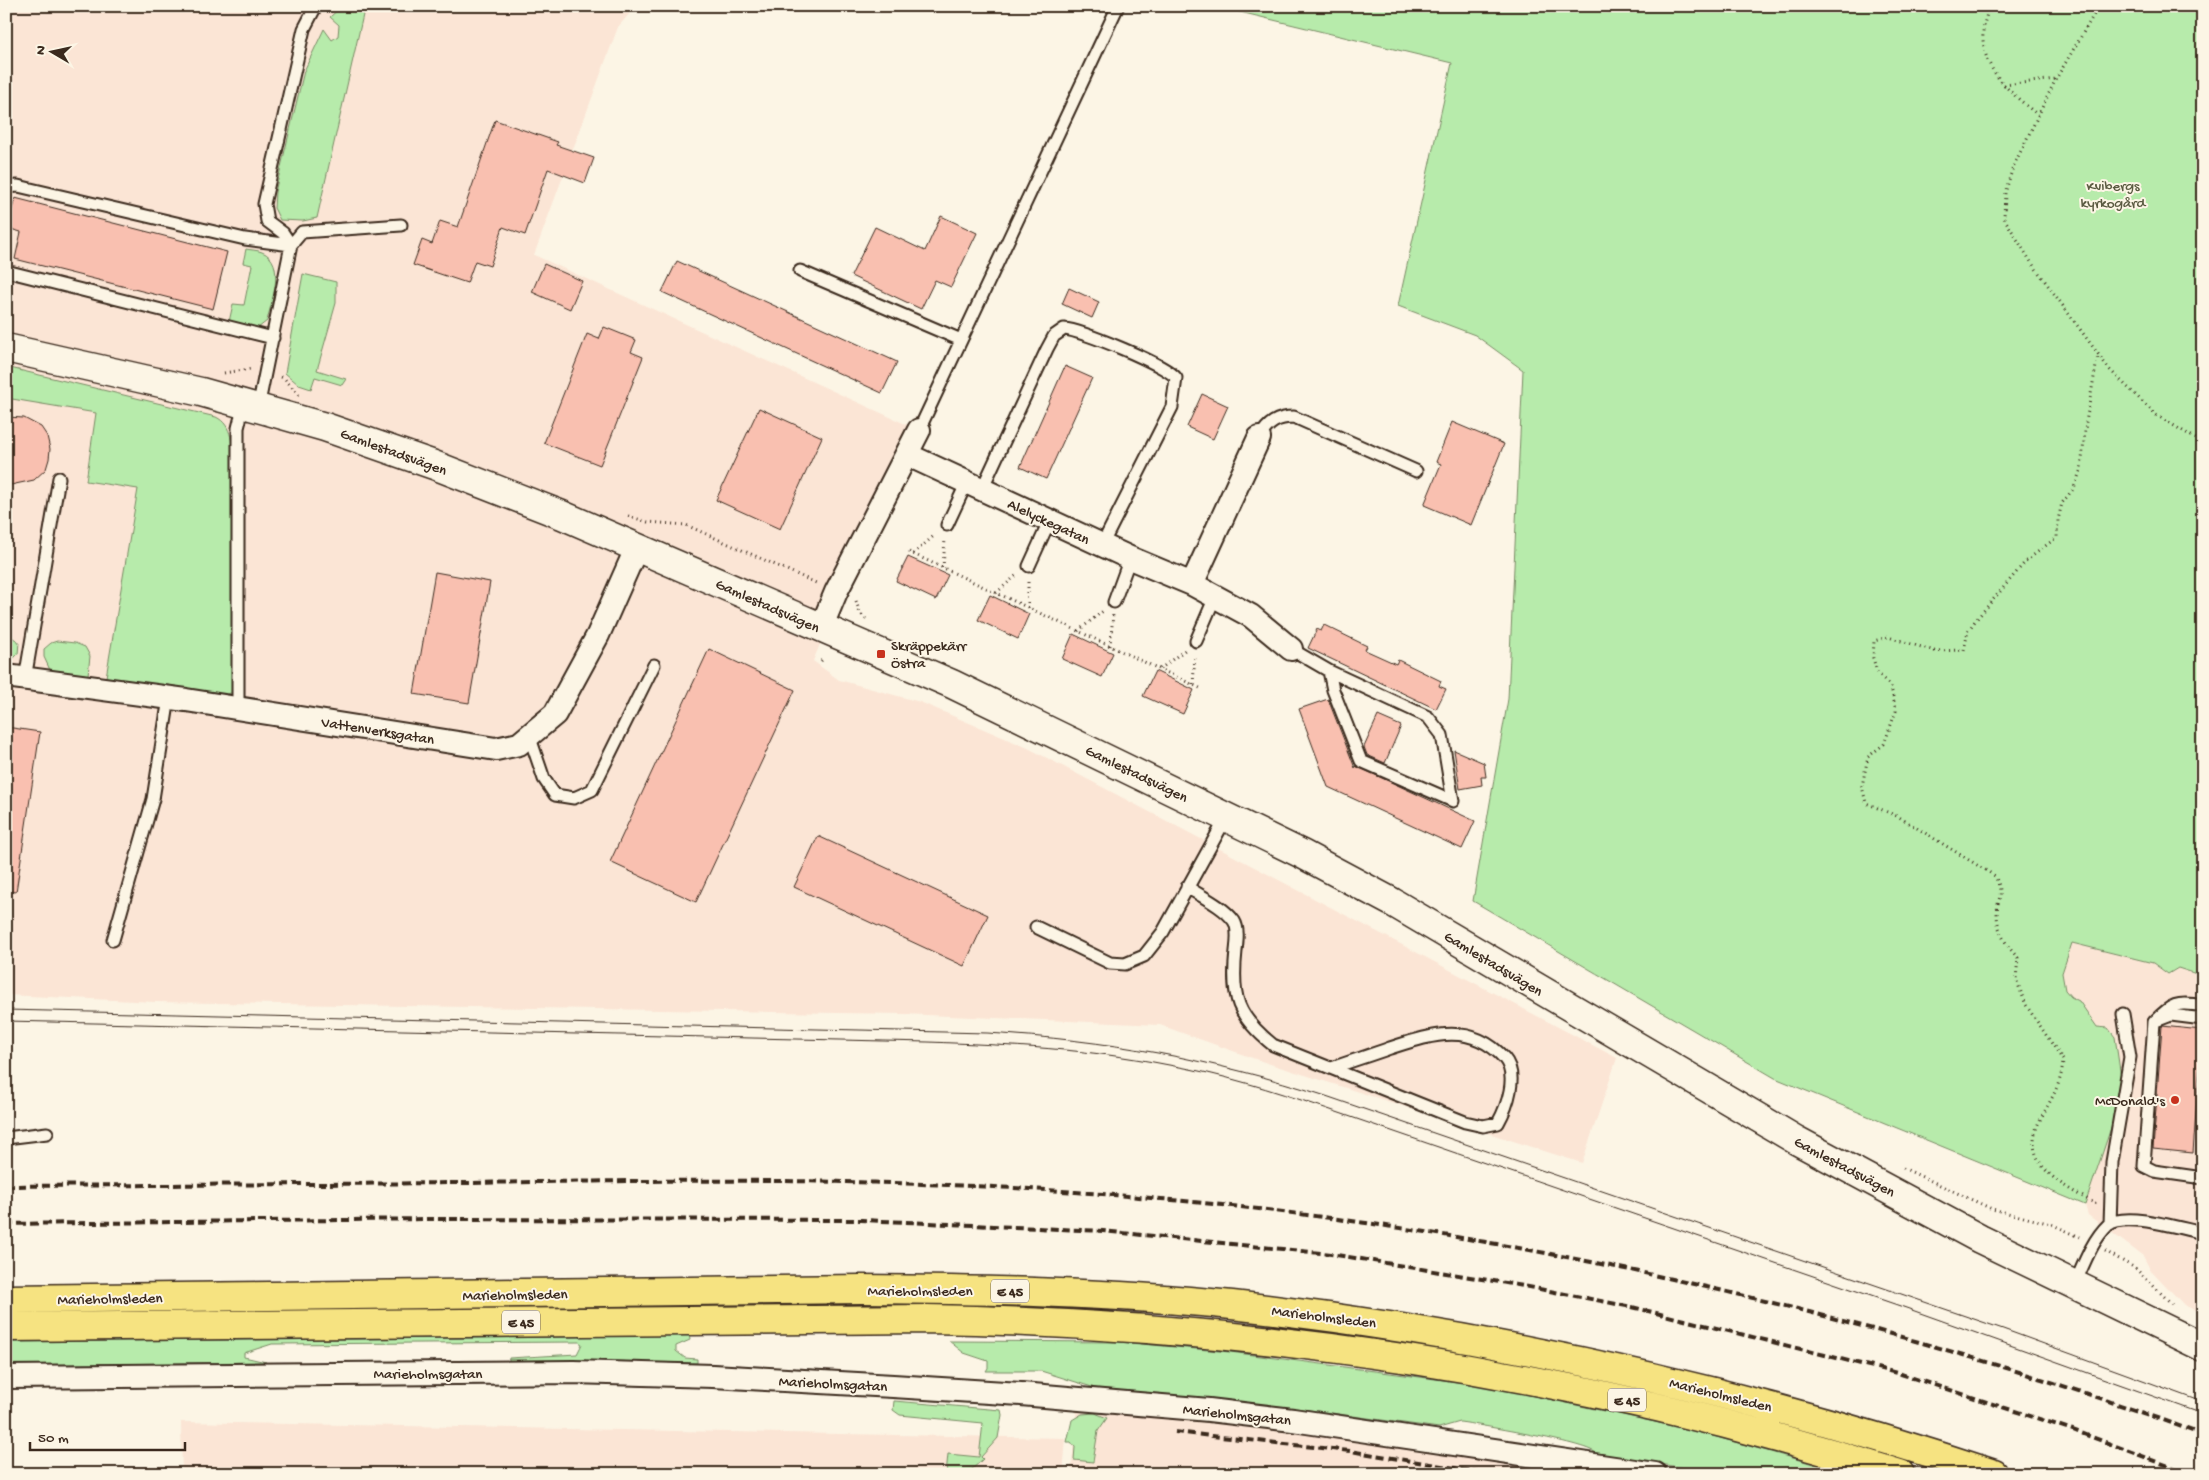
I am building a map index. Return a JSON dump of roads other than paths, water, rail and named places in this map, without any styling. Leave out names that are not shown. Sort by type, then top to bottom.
[{"type":"highway","name":"Marieholmsleden","points":[[6,1300],[861,1289],[996,1290],[1229,1305],[1375,1322],[1448,1334],[1626,1370],[1809,1416],[1994,1474]]},
{"type":"highway","name":"Marieholmsleden","points":[[6,1327],[927,1319],[1078,1324],[1164,1330],[1222,1335],[1409,1358],[1588,1391],[1842,1455],[1900,1474]]},
{"type":"street","name":"Gamlestadsvägen","points":[[6,348],[144,378],[251,406],[325,427],[434,465],[637,548],[961,688],[1227,816],[1392,902],[1796,1140],[1980,1239],[2203,1347]]},
{"type":"street","points":[[821,628],[836,592],[908,455],[919,430]]},
{"type":"street","points":[[1192,584],[1259,438]]},
{"type":"street","name":"Alelyckegatan","points":[[908,455],[1130,558],[1192,584],[1251,616],[1291,649]]},
{"type":"street","name":"Vattenverksgatan","points":[[16,678],[170,698],[496,748],[519,744],[555,714],[598,635],[637,548]]},
{"type":"street","name":"Marieholmsgatan","points":[[6,1377],[588,1372],[894,1386],[1021,1394],[1228,1412],[1655,1474]]},
{"type":"lane","points":[[290,245],[283,233],[267,222],[264,204],[304,29],[316,6]]},
{"type":"lane","points":[[919,430],[1118,6]]},
{"type":"lane","points":[[6,187],[18,186],[245,239],[290,245]]},
{"type":"lane","points":[[238,708],[238,428],[251,406],[273,338],[290,245],[302,232],[401,225]]},
{"type":"lane","points":[[6,271],[273,338]]},
{"type":"lane","points":[[800,271],[962,340]]},
{"type":"lane","points":[[946,525],[975,486],[1054,336],[1064,329],[1076,330],[1173,373],[1176,378],[1172,407],[1102,545]]},
{"type":"lane","points":[[1259,438],[1265,427],[1279,417],[1294,417],[1416,471]]},
{"type":"lane","points":[[16,678],[59,478]]},
{"type":"lane","points":[[1029,566],[1050,520]]},
{"type":"lane","points":[[1114,602],[1130,558]]},
{"type":"lane","points":[[1196,641],[1215,596]]},
{"type":"lane","name":"Alelyckegatan","points":[[1291,649],[1329,671],[1428,717],[1442,735],[1453,801],[1361,761],[1333,690],[1329,671]]},
{"type":"lane","points":[[529,735],[544,780],[556,795],[574,798],[592,790],[654,665]]},
{"type":"lane","points":[[113,940],[153,799],[170,698]]},
{"type":"lane","points":[[1036,927],[1110,963],[1125,964],[1144,956],[1162,932],[1227,816]]},
{"type":"lane","points":[[1187,887],[1221,910],[1234,922],[1238,938],[1235,966],[1236,990],[1240,1012],[1252,1028],[1273,1045],[1465,1122],[1483,1126],[1498,1123],[1509,1104],[1511,1083],[1506,1061],[1494,1048],[1473,1038],[1454,1033],[1431,1035],[1332,1068]]},
{"type":"lane","points":[[2203,1006],[2183,1004],[2170,1006],[2154,1022],[2144,1166],[2154,1171],[2203,1178]]},
{"type":"lane","points":[[2110,1224],[2112,1162],[2130,1057],[2123,1014]]},
{"type":"lane","points":[[2154,1022],[2171,1015],[2203,1019]]},
{"type":"lane","points":[[6,1138],[47,1133]]},
{"type":"lane","points":[[2074,1286],[2094,1245],[2110,1224],[2124,1219],[2203,1233]]},
{"type":"tram line","points":[[6,1010],[987,1033],[1032,1036],[1159,1053],[1242,1072],[1326,1096],[2003,1329],[2203,1402]]},
{"type":"tram line","points":[[6,1021],[928,1042],[1049,1049],[1139,1060],[1227,1078],[1303,1101],[1909,1309],[2203,1414]]},
{"type":"railway","points":[[6,1186],[789,1181],[1033,1189],[1210,1204],[1401,1228],[1496,1244],[1686,1282],[1873,1329],[1956,1353],[2039,1378],[2203,1435]]},
{"type":"railway","points":[[6,1224],[430,1219],[862,1220],[1103,1231],[1331,1254],[1524,1286],[1632,1307],[1901,1374],[2073,1430],[2190,1474]]},
{"type":"railway","points":[[1175,1432],[1350,1451],[1491,1474]]},
{"type":"place","name":"Skräppekärr Östra","points":[[881,654]]},
{"type":"place","name":"McDonald's","points":[[2175,1100]]},
{"type":"park label","name":"Kvibergs kyrkogård","points":[[2113,194]]}]
